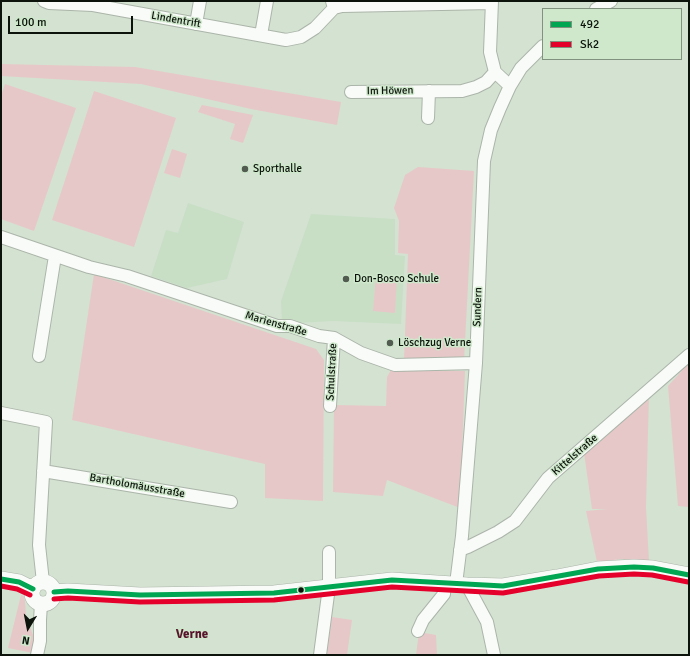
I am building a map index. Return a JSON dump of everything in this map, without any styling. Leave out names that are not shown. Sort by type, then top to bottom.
[{"type":"main road","points":[[1,579],[44,588],[68,591],[140,595],[266,593],[392,580],[504,586],[602,568],[653,568],[689,575]]},
{"type":"main road","points":[[41,604],[48,603],[52,599],[44,588]]},
{"type":"street","name":"Lindentrift","points":[[44,1],[93,5],[286,40],[301,37],[315,28],[333,4],[342,6],[492,2]]},
{"type":"street","points":[[196,24],[200,1]]},
{"type":"street","points":[[261,35],[267,1]]},
{"type":"street","points":[[598,8],[611,1]]},
{"type":"street","points":[[492,2],[490,52],[495,72],[510,86]]},
{"type":"street","name":"Sundern","points":[[418,631],[423,620],[444,594],[456,584],[476,363],[484,160],[492,130],[510,86],[521,68],[542,47]]},
{"type":"street","name":"Im Höwen","points":[[351,92],[462,91],[486,82],[495,72]]},
{"type":"street","name":"Im Höwen","points":[[428,118],[429,91]]},
{"type":"street","name":"Marienstraße","points":[[1,237],[90,267],[127,276],[277,326],[290,326],[319,336],[334,338],[360,353],[395,365],[476,363]]},
{"type":"street","points":[[39,356],[55,256]]},
{"type":"street","name":"Schulstraße","points":[[330,406],[334,338]]},
{"type":"street","name":"Kittelstraße","points":[[460,550],[498,532],[515,521],[548,478],[689,355]]},
{"type":"street","points":[[1,413],[46,422],[39,545],[44,588]]},
{"type":"street","name":"Bartholomäusstraße","points":[[43,471],[231,502]]},
{"type":"street","points":[[320,655],[329,587],[329,552]]},
{"type":"street","points":[[456,584],[487,622],[494,655]]},
{"type":"street","points":[[37,655],[40,641],[41,604]]},
{"type":"shaded area","points":[[1,64],[135,67],[341,102],[337,125],[251,109],[141,84],[1,76]]},
{"type":"shaded area","points":[[5,84],[76,108],[34,231],[1,219],[1,96]]},
{"type":"shaded area","points":[[94,91],[176,118],[134,247],[52,220]]},
{"type":"shaded area","points":[[202,105],[253,115],[243,143],[230,139],[235,124],[198,112]]},
{"type":"shaded area","points":[[172,149],[187,154],[180,178],[164,173]]},
{"type":"shaded area","points":[[418,167],[474,171],[464,361],[404,360],[408,254],[398,253],[399,221],[394,208],[405,175]]},
{"type":"shaded area","points":[[188,203],[244,222],[227,279],[187,288],[151,276],[166,230],[178,233]]},
{"type":"shaded area","name":"Don-Bosco Schule","points":[[311,214],[395,219],[395,255],[405,256],[401,324],[332,321],[282,324],[281,301]]},
{"type":"shaded area","points":[[94,274],[316,349],[324,360],[323,501],[265,498],[265,464],[72,420]]},
{"type":"shaded area","points":[[376,275],[397,277],[395,313],[373,311]]},
{"type":"shaded area","points":[[689,363],[689,507],[678,506],[668,386]]},
{"type":"shaded area","points":[[391,370],[465,371],[460,508],[387,480],[383,496],[333,492],[334,405],[386,406],[387,377]]},
{"type":"shaded area","points":[[649,395],[646,507],[649,562],[622,559],[597,562],[586,511],[607,509],[592,509],[584,453]]},
{"type":"shaded area","points":[[21,595],[24,596],[26,616],[33,635],[33,653],[8,648]]},
{"type":"shaded area","points":[[332,617],[352,620],[347,655],[327,655]]},
{"type":"shaded area","points":[[419,632],[436,635],[437,655],[416,655]]},
{"type":"transit line","name":"492","points":[[54,592],[68,591],[140,595],[274,593],[392,580],[503,586],[598,569],[634,567],[653,568],[689,575]]},
{"type":"transit line","name":"Sk2","points":[[54,599],[68,598],[140,602],[274,600],[392,587],[503,593],[599,576],[634,574],[652,575],[688,582]]},
{"type":"transit line","name":"492","points":[[1,579],[19,582],[33,589]]},
{"type":"transit line","name":"Sk2","points":[[1,586],[17,589],[30,595]]},
{"type":"place","name":"Sporthalle","points":[[245,169]]},
{"type":"place","name":"Don-Bosco Schule","points":[[346,279]]},
{"type":"place","name":"Löschzug Verne","points":[[390,343]]},
{"type":"district","name":"Verne","points":[[192,635]]}]
